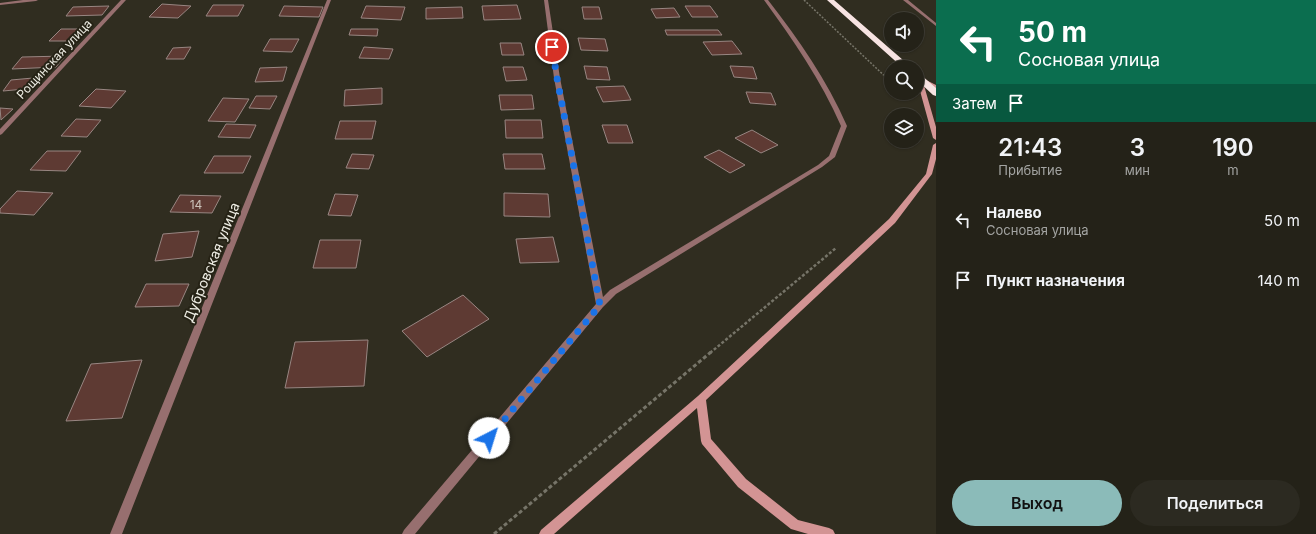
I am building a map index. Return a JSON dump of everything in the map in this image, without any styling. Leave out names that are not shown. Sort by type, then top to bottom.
[{"type":"highway","points":[[830,0],[899,60]]},
{"type":"highway","points":[[924,82],[936,93]]},
{"type":"main road","points":[[924,80],[936,87]]},
{"type":"main road","points":[[924,97],[936,138]]},
{"type":"main road","points":[[545,534],[701,399],[892,221],[929,174],[936,145]]},
{"type":"main road","points":[[701,399],[706,441],[742,483],[795,525],[829,534]]},
{"type":"street","points":[[0,4],[36,0]]},
{"type":"street","name":"Рощинская улица","points":[[0,134],[124,0]]},
{"type":"street","name":"Дубровская улица","points":[[116,534],[329,0]]},
{"type":"street","points":[[546,0],[557,78],[600,305]]},
{"type":"street","points":[[408,534],[600,305],[613,292],[820,166],[832,157],[844,126],[835,104],[800,45],[766,0]]},
{"type":"street","points":[[905,0],[936,25]]},
{"type":"path","points":[[804,0],[884,75]]},
{"type":"path","points":[[494,534],[838,247]]},
{"type":"building","points":[[162,4],[191,6],[178,18],[149,17]]},
{"type":"building","points":[[213,5],[244,5],[238,16],[206,16]]},
{"type":"building","points":[[517,5],[521,19],[484,20],[482,6]]},
{"type":"building","points":[[109,6],[102,15],[66,16],[73,7]]},
{"type":"building","points":[[284,6],[323,7],[319,17],[279,16]]},
{"type":"building","points":[[366,6],[405,7],[401,20],[361,18]]},
{"type":"building","points":[[685,6],[710,6],[718,17],[692,17]]},
{"type":"building","points":[[462,7],[463,18],[426,19],[426,8]]},
{"type":"building","points":[[582,7],[599,7],[602,19],[584,19]]},
{"type":"building","points":[[674,8],[680,17],[656,18],[651,9]]},
{"type":"building","points":[[61,29],[83,29],[72,41],[49,41]]},
{"type":"building","points":[[351,29],[378,29],[377,36],[349,35]]},
{"type":"building","points":[[665,30],[718,30],[722,35],[667,35]]},
{"type":"building","points":[[578,38],[605,39],[608,51],[581,50]]},
{"type":"building","points":[[270,39],[299,39],[292,52],[263,51]]},
{"type":"building","points":[[732,41],[742,54],[712,55],[703,42]]},
{"type":"building","points":[[500,43],[521,43],[524,55],[502,55]]},
{"type":"building","points":[[191,47],[184,59],[166,59],[173,48]]},
{"type":"building","points":[[364,47],[393,49],[389,59],[359,58]]},
{"type":"building","points":[[65,56],[56,67],[12,69],[22,57]]},
{"type":"building","points":[[584,66],[607,67],[610,80],[587,79]]},
{"type":"building","points":[[730,66],[753,67],[757,79],[734,77]]},
{"type":"building","points":[[287,67],[283,81],[255,82],[260,68]]},
{"type":"building","points":[[503,67],[523,67],[527,80],[506,81]]},
{"type":"building","points":[[33,78],[25,89],[3,91],[11,80]]},
{"type":"building","points":[[624,86],[631,100],[603,102],[596,87]]},
{"type":"building","points":[[382,88],[382,104],[344,106],[345,90]]},
{"type":"building","points":[[96,89],[126,91],[111,108],[79,106]]},
{"type":"building","points":[[746,92],[771,93],[776,105],[750,103]]},
{"type":"building","points":[[499,95],[532,95],[534,109],[501,110]]},
{"type":"building","points":[[256,96],[277,96],[270,109],[249,108]]},
{"type":"building","points":[[223,98],[249,99],[235,122],[208,121]]},
{"type":"building","points":[[0,108],[13,109],[1,120]]},
{"type":"building","points":[[76,119],[101,120],[87,137],[61,136]]},
{"type":"building","points":[[505,120],[541,120],[543,138],[506,138]]},
{"type":"building","points":[[340,121],[376,121],[372,139],[335,139]]},
{"type":"building","points":[[226,124],[256,125],[250,138],[218,137]]},
{"type":"building","points":[[602,125],[627,125],[633,143],[608,143]]},
{"type":"building","points":[[752,130],[778,145],[761,153],[735,138]]},
{"type":"building","points":[[719,150],[745,165],[730,173],[704,157]]},
{"type":"building","points":[[47,151],[81,151],[66,171],[30,170]]},
{"type":"building","points":[[352,154],[374,155],[369,169],[346,168]]},
{"type":"building","points":[[503,154],[542,154],[545,169],[505,169]]},
{"type":"building","points":[[214,156],[251,156],[243,173],[204,173]]},
{"type":"building","points":[[17,191],[53,193],[34,215],[0,213],[0,209]]},
{"type":"building","points":[[504,193],[548,194],[550,217],[504,216]]},
{"type":"building","points":[[335,194],[358,195],[351,216],[328,215]]},
{"type":"building","points":[[180,195],[221,196],[212,213],[170,212]]},
{"type":"building","points":[[199,231],[192,257],[155,261],[163,234]]},
{"type":"building","points":[[553,237],[559,262],[520,263],[516,239]]},
{"type":"building","points":[[320,240],[361,240],[356,268],[313,268]]},
{"type":"building","points":[[146,284],[189,284],[179,306],[135,307]]},
{"type":"building","points":[[463,295],[489,319],[427,357],[402,331]]},
{"type":"building","points":[[368,340],[364,386],[285,388],[295,342]]},
{"type":"building","points":[[142,360],[122,418],[66,421],[91,364]]},
{"type":"route","points":[[489,438],[600,305],[552,47]]}]
